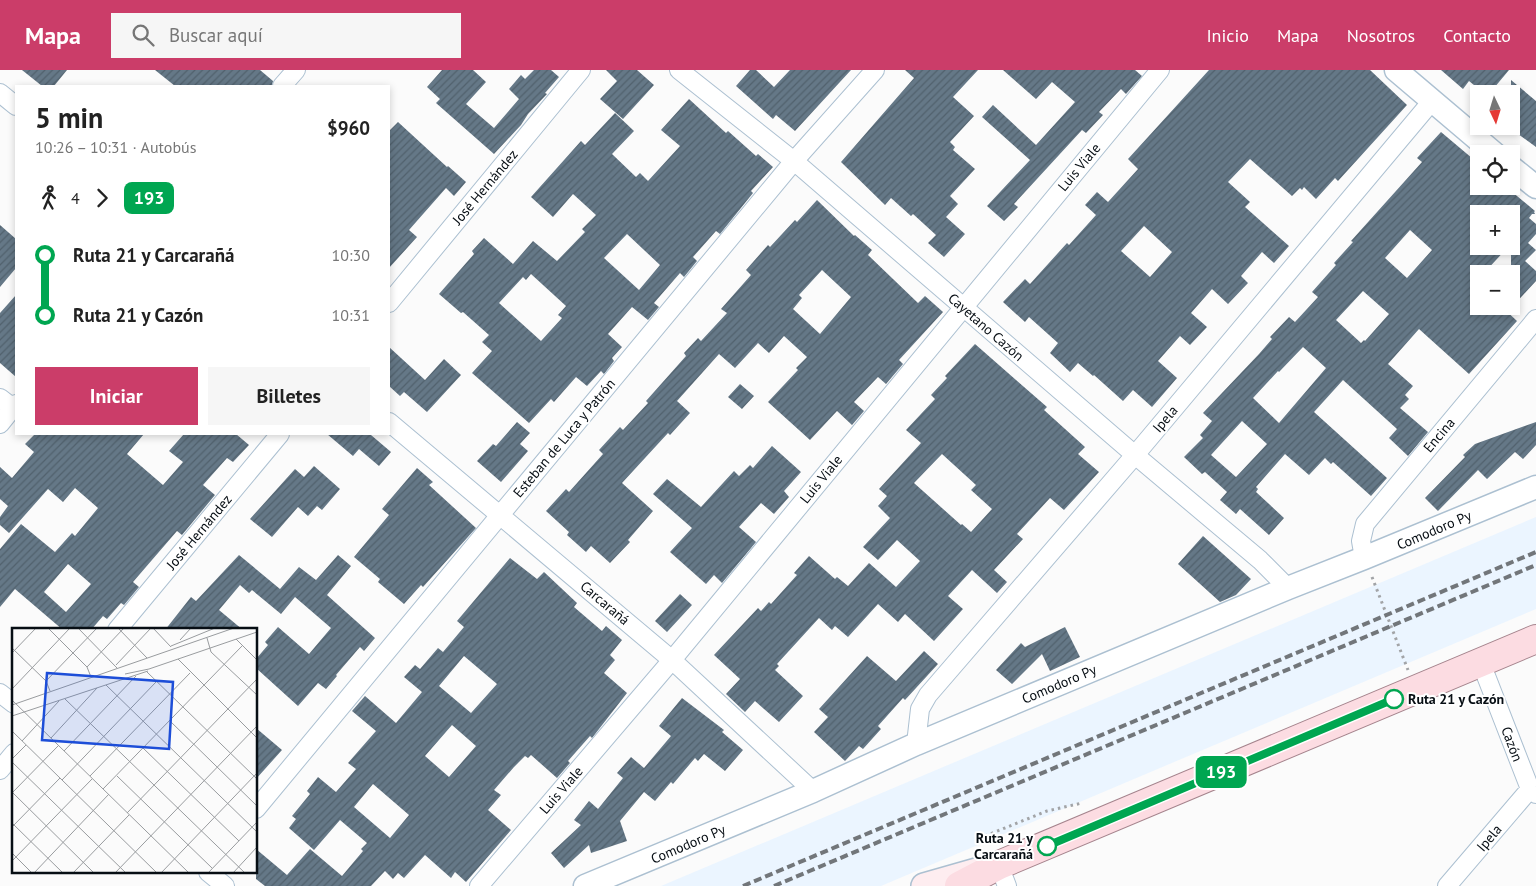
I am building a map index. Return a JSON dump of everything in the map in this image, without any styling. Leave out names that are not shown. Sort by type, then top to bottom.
[{"type":"main road","points":[[959,886],[1003,876],[1416,690],[1536,639]]},
{"type":"main road","points":[[924,886],[1003,876]]},
{"type":"street","points":[[283,85],[296,70]]},
{"type":"street","name":"José Hernández","points":[[390,302],[581,70]]},
{"type":"street","name":"Cayetano Cazón","points":[[680,70],[794,161],[1135,455],[1260,560],[1288,588]]},
{"type":"street","name":"Esteban de Luca y Patrón","points":[[258,807],[794,161],[876,70]]},
{"type":"street","name":"Luis Viale","points":[[479,886],[672,660],[1160,70]]},
{"type":"street","points":[[1396,70],[1484,145]]},
{"type":"street","points":[[0,93],[15,105]]},
{"type":"street","name":"Ipela","points":[[916,744],[920,708],[928,695],[1135,455],[1432,101]]},
{"type":"street","points":[[1520,174],[1536,187]]},
{"type":"street","name":"Encina","points":[[1364,558],[1361,542],[1365,524],[1536,319]]},
{"type":"street","points":[[0,424],[10,403]]},
{"type":"street","name":"Carcarañá","points":[[390,423],[672,660],[813,791]]},
{"type":"street","name":"José Hernández","points":[[119,628],[279,435]]},
{"type":"street","name":"Comodoro Py","points":[[585,886],[813,791],[916,744],[1288,588],[1536,487]]},
{"type":"street","name":"Cazón","points":[[1481,663],[1533,792]]},
{"type":"street","points":[[0,693],[12,702]]},
{"type":"street","points":[[0,770],[12,755]]},
{"type":"street","name":"Ipela","points":[[1447,886],[1533,792]]},
{"type":"street","points":[[210,874],[224,886]]},
{"type":"path","points":[[1364,558],[1416,690]]},
{"type":"shaded area","points":[[1536,517],[1536,609],[881,886],[661,886]]},
{"type":"building","points":[[22,70],[67,70],[55,85],[41,85]]},
{"type":"building","points":[[155,70],[260,70],[273,81],[272,85],[174,85]]},
{"type":"building","points":[[442,70],[473,70],[486,82],[466,104],[494,128],[519,99],[509,89],[521,75],[525,79],[534,70],[551,70],[559,77],[521,125],[494,154],[436,103],[440,99],[427,87]]},
{"type":"building","points":[[606,70],[637,70],[654,85],[623,119],[600,99],[617,81]]},
{"type":"building","points":[[750,70],[756,70],[774,87],[790,70],[851,70],[795,131],[776,115],[773,119],[736,86]]},
{"type":"building","points":[[905,70],[978,70],[953,97],[974,116],[950,142],[955,147],[953,150],[975,169],[950,196],[958,204],[946,217],[965,234],[944,257],[928,243],[936,235],[913,214],[911,216],[891,198],[885,205],[841,162],[914,78]]},
{"type":"building","points":[[1003,70],[1135,70],[1142,76],[1126,94],[1121,89],[1099,112],[1103,115],[1086,133],[1082,130],[1014,204],[1018,207],[1004,221],[987,206],[1030,160],[982,117],[993,105],[1036,145],[1075,102],[1052,82],[1036,99]]},
{"type":"building","points":[[1209,70],[1370,70],[1407,105],[1338,181],[1335,178],[1316,199],[1304,187],[1302,190],[1300,188],[1292,196],[1250,159],[1228,182],[1250,202],[1245,207],[1289,246],[1274,263],[1262,252],[1241,276],[1248,283],[1228,304],[1212,289],[1191,313],[1207,327],[1190,345],[1180,336],[1158,361],[1177,378],[1152,407],[1133,390],[1123,401],[1078,363],[1070,372],[1050,353],[1058,343],[1029,317],[1025,322],[1003,302],[1025,279],[1030,284],[1067,243],[1069,245],[1096,215],[1085,205],[1097,192],[1108,202],[1138,169],[1128,159]],"holes":[[[1144,226],[1172,252],[1150,277],[1121,251]]]},
{"type":"building","points":[[1441,70],[1509,70],[1496,85],[1474,85],[1469,81],[1463,89]]},
{"type":"building","points":[[1520,88],[1536,101],[1536,147],[1519,135]]},
{"type":"building","points":[[689,99],[726,133],[728,131],[756,156],[758,154],[773,167],[751,191],[753,193],[720,234],[716,231],[693,257],[697,261],[684,277],[680,273],[654,303],[659,307],[648,320],[632,307],[608,334],[622,347],[612,358],[614,361],[604,374],[601,371],[587,386],[576,377],[554,402],[551,399],[529,423],[472,373],[492,351],[482,342],[489,335],[439,294],[474,254],[472,251],[484,238],[513,264],[533,241],[557,261],[585,232],[582,229],[596,215],[573,194],[553,217],[531,197],[581,141],[585,145],[615,113],[634,131],[612,154],[636,177],[640,173],[648,181],[680,146],[661,130]],"holes":[[[627,234],[660,265],[639,290],[604,258]],[[531,274],[566,306],[558,315],[562,318],[541,341],[499,303],[523,277],[526,280]]]},
{"type":"building","points":[[398,122],[466,182],[454,196],[446,188],[409,230],[417,237],[390,267],[390,130]]},
{"type":"building","points":[[1441,132],[1470,156],[1470,195],[1516,195],[1535,211],[1535,214],[1532,214],[1529,218],[1536,224],[1536,234],[1528,243],[1536,250],[1525,261],[1536,271],[1536,281],[1520,298],[1520,265],[1511,265],[1511,255],[1520,255],[1520,205],[1470,205],[1470,255],[1501,255],[1491,265],[1470,265],[1470,315],[1511,315],[1517,321],[1469,374],[1419,329],[1388,364],[1413,386],[1405,395],[1409,399],[1400,408],[1428,432],[1408,456],[1389,438],[1397,429],[1343,380],[1314,412],[1387,478],[1371,496],[1333,462],[1331,464],[1325,458],[1309,475],[1285,454],[1256,487],[1258,489],[1256,492],[1284,518],[1269,535],[1240,509],[1236,514],[1220,500],[1227,492],[1205,472],[1202,474],[1184,457],[1203,438],[1200,435],[1212,421],[1203,413],[1259,354],[1272,339],[1270,337],[1289,317],[1295,322],[1318,297],[1312,292],[1336,265],[1334,263],[1353,242],[1351,241],[1422,162],[1417,158]],"holes":[[[1410,230],[1432,250],[1407,278],[1385,258]],[[1363,291],[1389,314],[1361,343],[1336,320]],[[1303,347],[1326,368],[1279,423],[1253,398]],[[1242,421],[1267,444],[1236,477],[1211,455]]]},
{"type":"building","points":[[817,200],[854,236],[872,250],[868,255],[918,303],[925,296],[943,312],[899,360],[903,364],[886,384],[878,377],[854,402],[864,411],[852,425],[837,411],[810,440],[768,402],[798,370],[796,368],[807,357],[784,336],[769,353],[758,343],[735,368],[719,354],[677,401],[690,413],[670,435],[668,433],[622,483],[653,511],[628,540],[630,542],[610,563],[591,546],[586,552],[567,535],[569,532],[546,511],[566,489],[569,492],[603,454],[599,450],[620,427],[623,430],[648,403],[646,401],[686,356],[684,353],[698,338],[701,341],[727,313],[721,309],[751,275],[746,270],[768,245],[770,247],[795,220],[797,222]],"holes":[[[822,270],[851,297],[820,334],[793,309],[802,298],[799,295]]]},
{"type":"building","points":[[0,225],[15,238],[15,269],[0,287]]},
{"type":"building","points":[[15,296],[15,376],[0,363],[0,313]]},
{"type":"building","points":[[975,344],[1047,407],[1044,410],[1085,447],[1078,454],[1099,472],[1064,510],[1050,498],[1017,534],[1023,539],[994,570],[1007,582],[997,593],[972,570],[948,596],[963,609],[934,641],[905,614],[898,622],[878,604],[848,637],[835,626],[832,630],[819,618],[777,664],[779,666],[775,670],[803,696],[779,722],[755,701],[745,712],[726,694],[740,679],[714,655],[758,608],[761,611],[769,602],[771,604],[797,575],[794,573],[809,556],[835,579],[837,577],[848,586],[869,563],[896,587],[920,561],[897,540],[878,560],[863,547],[890,518],[878,506],[887,496],[879,489],[921,443],[906,430],[935,399],[931,395],[947,378],[945,376]],"holes":[[[942,454],[976,485],[971,490],[992,509],[971,532],[914,483]]]},
{"type":"building","points":[[390,348],[425,380],[444,359],[461,375],[427,412],[404,392],[400,396],[390,387]]},
{"type":"building","points":[[740,384],[754,396],[742,409],[728,397]]},
{"type":"building","points":[[517,422],[530,433],[520,444],[528,451],[501,482],[477,461],[493,444],[496,446]]},
{"type":"building","points":[[1536,422],[1536,445],[1523,459],[1515,452],[1487,479],[1478,470],[1438,511],[1425,498],[1475,444]]},
{"type":"building","points":[[34,435],[143,435],[127,454],[163,485],[183,462],[169,451],[183,435],[237,435],[249,445],[233,462],[227,458],[203,485],[215,495],[182,535],[177,531],[133,582],[139,587],[124,605],[121,603],[107,619],[103,616],[93,628],[61,628],[15,589],[0,607],[0,549],[21,524],[55,552],[72,533],[75,536],[98,508],[75,488],[63,502],[48,489],[9,533],[0,525],[0,517],[8,506],[0,499],[0,467],[12,478],[34,452],[25,444]],"holes":[[[68,564],[91,584],[66,612],[44,592]]]},
{"type":"building","points":[[328,435],[371,435],[391,452],[379,466],[359,449],[353,456]]},
{"type":"building","points":[[772,446],[801,472],[784,491],[789,497],[774,514],[761,503],[739,527],[756,542],[722,583],[714,575],[706,584],[670,552],[692,528],[653,494],[667,479],[701,507],[734,471],[739,476],[750,465],[753,468]]},
{"type":"building","points":[[314,466],[340,489],[322,510],[317,506],[308,516],[298,507],[272,537],[250,519],[295,469],[304,477]]},
{"type":"building","points":[[417,468],[433,482],[429,485],[476,528],[423,587],[421,585],[404,604],[378,582],[380,579],[354,557],[389,515],[382,509]]},
{"type":"building","points":[[1203,536],[1251,579],[1236,595],[1220,602],[1178,564]]},
{"type":"building","points":[[239,555],[280,589],[299,567],[316,580],[338,555],[351,566],[327,595],[375,638],[364,651],[360,647],[326,689],[318,683],[298,706],[258,670],[258,657],[268,645],[265,642],[278,627],[309,654],[331,628],[295,597],[281,614],[252,590],[249,593],[240,585],[219,610],[241,628],[167,628],[191,597],[196,601]]},
{"type":"building","points":[[510,558],[537,579],[544,572],[577,603],[574,607],[602,631],[606,626],[622,640],[610,655],[615,660],[604,673],[627,693],[592,738],[590,736],[568,761],[570,763],[557,778],[531,755],[528,758],[525,756],[494,790],[501,795],[488,810],[511,830],[466,882],[455,872],[451,878],[425,855],[404,878],[398,873],[393,879],[385,871],[371,886],[265,886],[256,879],[256,874],[258,874],[258,851],[287,875],[310,849],[342,876],[363,851],[361,849],[367,843],[340,820],[314,850],[289,828],[296,819],[292,816],[310,794],[307,791],[318,777],[336,792],[356,769],[348,763],[376,731],[352,711],[365,696],[396,723],[422,692],[404,677],[415,665],[420,669],[438,648],[443,652],[464,627],[457,621]],"holes":[[[464,656],[497,684],[471,713],[439,686]],[[452,725],[476,746],[449,777],[425,756]],[[373,784],[409,815],[390,838],[354,807]]]},
{"type":"building","points":[[680,594],[692,605],[667,632],[655,621]]},
{"type":"building","points":[[1065,627],[1080,657],[1050,671],[1042,654],[1012,684],[996,670],[1021,643],[1025,647]]},
{"type":"building","points":[[924,651],[938,664],[905,700],[903,698],[878,726],[881,729],[863,749],[859,746],[845,761],[814,732],[828,717],[819,709],[867,656],[896,681]]},
{"type":"building","points":[[682,698],[724,730],[722,732],[743,750],[725,771],[704,754],[698,761],[695,758],[673,784],[671,782],[655,801],[644,792],[620,821],[627,841],[591,853],[589,845],[564,868],[551,853],[581,825],[574,820],[589,801],[598,809],[623,778],[617,773],[631,757],[644,768],[671,736],[659,726]]},
{"type":"building","points":[[258,730],[282,750],[258,777]]},
{"type":"railway","points":[[743,886],[1536,552]]},
{"type":"railway","points":[[774,886],[1536,565]]},
{"type":"bus line","name":"193","points":[[1047,846],[1394,699]]},
{"type":"place","name":"Ruta 21 y Cazón","points":[[1394,699]]},
{"type":"place","name":"Ruta 21 y Carcarañá","points":[[1047,846]]}]
